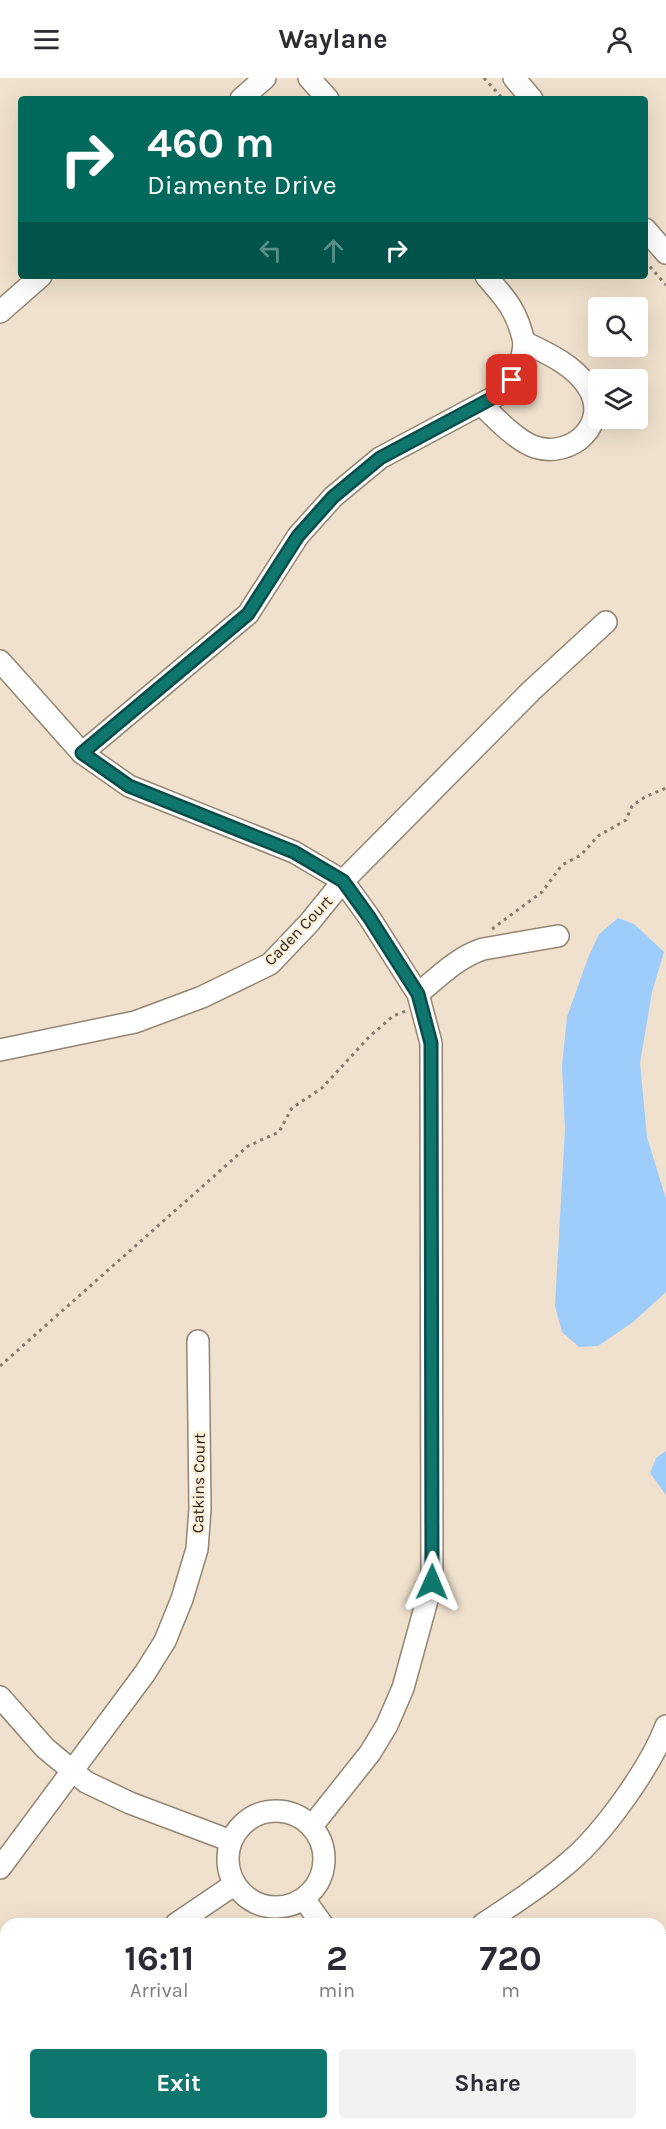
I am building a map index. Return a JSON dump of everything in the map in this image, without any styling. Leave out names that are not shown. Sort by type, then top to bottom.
[{"type":"street","points":[[244,96],[265,78]]},
{"type":"street","points":[[309,78],[325,96]]},
{"type":"street","points":[[514,78],[529,96]]},
{"type":"street","points":[[648,232],[666,253]]},
{"type":"street","points":[[0,312],[38,279]]},
{"type":"street","points":[[82,753],[248,614],[298,536],[333,497],[380,458],[498,395],[512,380],[524,357],[520,322],[509,302],[489,279]]},
{"type":"street","points":[[481,404],[503,425],[532,446],[549,451],[564,448],[586,435],[592,424],[594,400],[581,376],[567,365],[524,342]]},
{"type":"street","name":"Caden Court","points":[[0,1050],[135,1022],[202,997],[270,964],[309,923],[343,881],[531,691],[606,622]]},
{"type":"street","points":[[0,661],[82,753],[129,786],[294,852],[343,881],[369,917],[419,1000],[431,1043],[432,1582],[403,1688],[387,1725],[370,1753],[312,1826]]},
{"type":"street","points":[[419,1000],[458,961],[471,953],[558,936]]},
{"type":"street","name":"Catkins Court","points":[[0,1868],[145,1673],[165,1641],[182,1599],[197,1549],[200,1509],[198,1341]]},
{"type":"street","points":[[0,1697],[45,1748],[86,1782],[130,1803],[231,1841]]},
{"type":"street","points":[[492,1918],[528,1895],[570,1861],[608,1820],[660,1742],[666,1726]]},
{"type":"street","points":[[274,1811],[288,1812],[301,1817],[312,1826],[320,1837],[325,1864],[314,1890],[304,1899],[292,1905],[278,1908],[252,1901],[241,1892],[228,1868],[231,1841],[238,1829],[249,1819],[261,1813],[274,1811]]},
{"type":"street","points":[[185,1918],[235,1884]]},
{"type":"street","points":[[304,1899],[318,1918]]},
{"type":"path","points":[[484,78],[500,96]]},
{"type":"path","points":[[648,264],[666,285]]},
{"type":"path","points":[[484,935],[542,892],[562,866],[581,855],[598,836],[626,820],[632,806],[645,797],[666,788]]},
{"type":"path","points":[[0,1366],[248,1146],[279,1132],[292,1108],[322,1088],[369,1037],[393,1016],[419,1000]]},
{"type":"water","points":[[618,918],[634,924],[664,952],[652,992],[640,1063],[647,1137],[666,1199],[666,1292],[633,1322],[598,1346],[579,1347],[562,1332],[555,1306],[565,1129],[562,1066],[567,1017],[588,958],[599,934]]},
{"type":"water","points":[[666,1451],[666,1495],[650,1473],[656,1458]]},
{"type":"route","points":[[432,1582],[431,1043],[418,994],[343,881],[294,852],[129,786],[82,753],[248,614],[298,536],[333,497],[380,458],[498,395],[512,380]]}]
